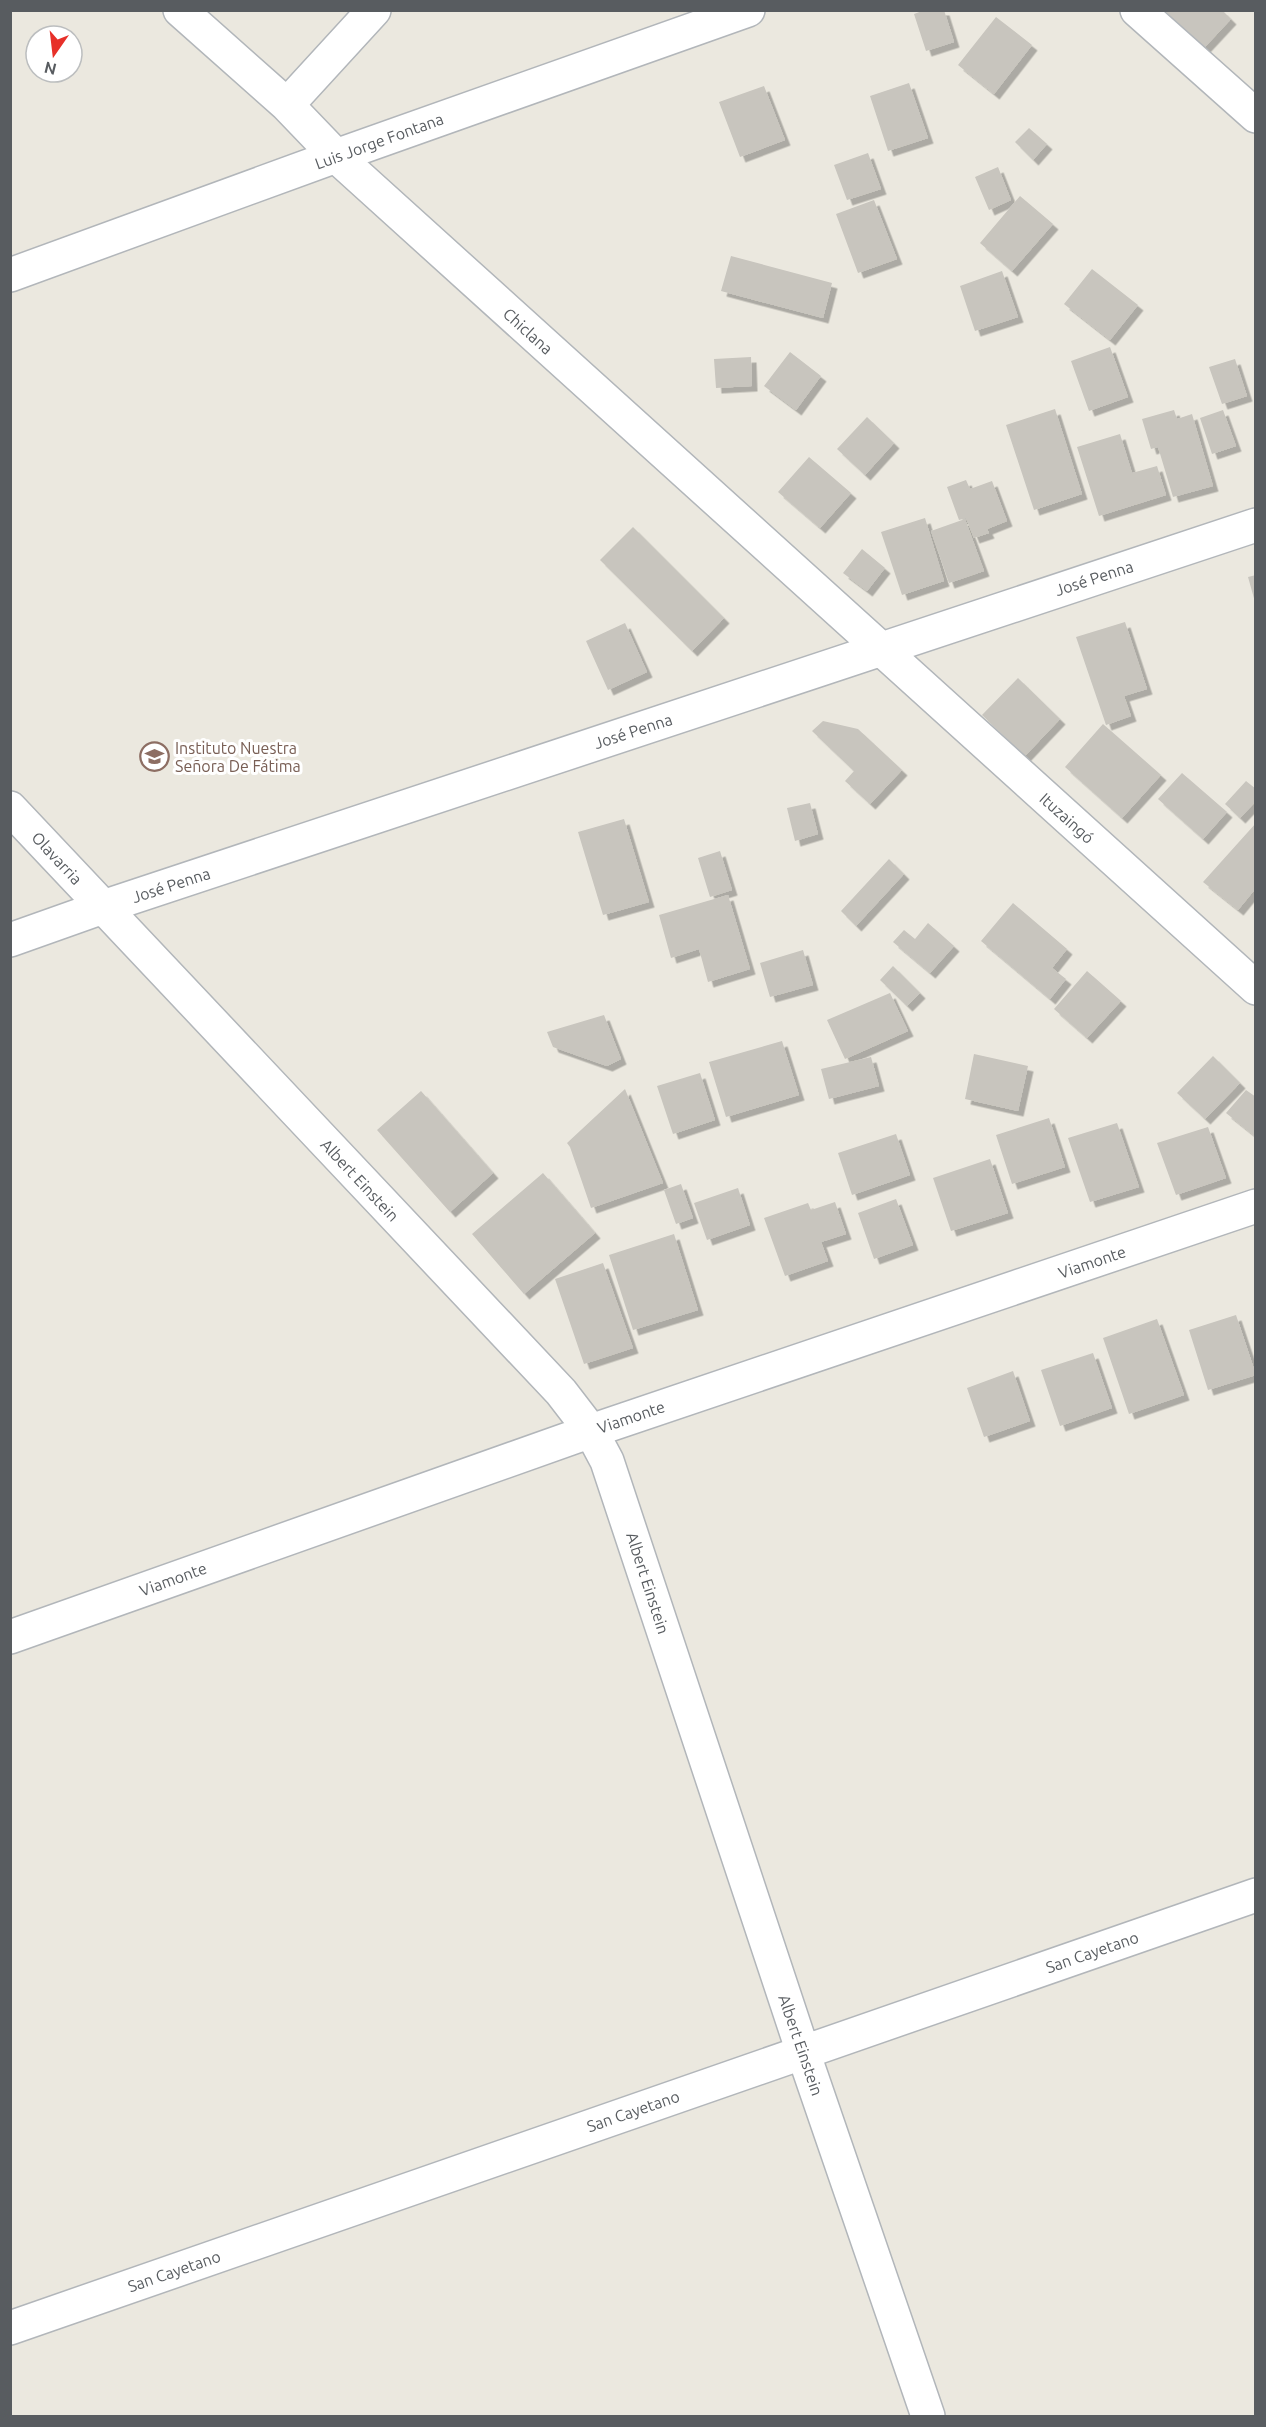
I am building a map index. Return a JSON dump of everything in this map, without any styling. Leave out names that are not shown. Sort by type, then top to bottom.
[{"type":"street","name":"Chiclana","points":[[180,10],[287,105],[336,156],[879,649]]},
{"type":"street","points":[[287,105],[374,10]]},
{"type":"street","name":"Luis Jorge Fontana","points":[[10,274],[748,10]]},
{"type":"street","points":[[1137,10],[1256,116]]},
{"type":"street","name":"José Penna","points":[[10,940],[1256,525]]},
{"type":"street","name":"Ituzaingó","points":[[879,649],[1256,988]]},
{"type":"street","name":"Olavarria","points":[[10,808],[103,908]]},
{"type":"street","name":"Albert Einstein","points":[[103,908],[552,1384],[591,1431],[608,1461],[803,2052],[928,2416]]},
{"type":"street","name":"Viamonte","points":[[10,1637],[591,1431],[1256,1206]]},
{"type":"street","name":"San Cayetano","points":[[10,2328],[1256,1895]]},
{"type":"building","points":[[925,10],[944,10],[954,42],[926,51],[914,14]]},
{"type":"building","points":[[1164,10],[1222,10],[1231,19],[1204,48]]},
{"type":"building","points":[[996,17],[1032,45],[994,94],[958,65]]},
{"type":"building","points":[[909,83],[928,138],[888,151],[870,96]]},
{"type":"building","points":[[764,86],[785,140],[740,157],[719,102]]},
{"type":"building","points":[[1029,128],[1047,144],[1033,160],[1015,142]]},
{"type":"building","points":[[868,153],[881,189],[847,200],[834,165]]},
{"type":"building","points":[[998,167],[1011,200],[989,210],[975,177]]},
{"type":"building","points":[[1020,196],[1053,224],[1012,271],[980,243]]},
{"type":"building","points":[[874,200],[897,259],[858,273],[836,214]]},
{"type":"building","points":[[731,256],[832,283],[823,318],[721,291]]},
{"type":"building","points":[[1092,269],[1138,305],[1110,340],[1064,304]]},
{"type":"building","points":[[1002,271],[1018,317],[975,331],[960,286]]},
{"type":"building","points":[[1110,347],[1128,397],[1089,411],[1071,361]]},
{"type":"building","points":[[790,352],[821,376],[796,410],[764,386]]},
{"type":"building","points":[[751,357],[752,386],[716,388],[714,359]]},
{"type":"building","points":[[1235,359],[1247,396],[1222,404],[1209,367]]},
{"type":"building","points":[[1055,409],[1082,494],[1034,510],[1006,425]]},
{"type":"building","points":[[1174,410],[1177,419],[1192,414],[1213,486],[1173,497],[1158,447],[1151,449],[1142,419]]},
{"type":"building","points":[[1223,410],[1236,446],[1212,454],[1200,418]]},
{"type":"building","points":[[867,417],[894,443],[865,475],[837,449]]},
{"type":"building","points":[[1120,434],[1132,473],[1157,466],[1166,495],[1099,516],[1077,447]]},
{"type":"building","points":[[809,457],[851,493],[820,528],[778,492]]},
{"type":"building","points":[[966,480],[970,489],[992,481],[1007,521],[987,529],[989,533],[974,538],[966,518],[959,520],[947,487]]},
{"type":"building","points":[[925,518],[944,581],[902,595],[881,532]]},
{"type":"building","points":[[965,519],[984,571],[949,583],[931,531]]},
{"type":"building","points":[[633,527],[724,618],[692,651],[600,560]]},
{"type":"building","points":[[862,549],[885,568],[867,591],[843,573]]},
{"type":"building","points":[[1256,575],[1256,602],[1255,602],[1248,577]]},
{"type":"building","points":[[1125,622],[1147,689],[1124,696],[1131,716],[1106,725],[1076,637]]},
{"type":"building","points":[[625,623],[647,672],[608,690],[586,641]]},
{"type":"building","points":[[1018,678],[1060,719],[1025,756],[982,715]]},
{"type":"building","points":[[823,721],[858,729],[902,770],[870,804],[845,781],[854,771],[812,731]]},
{"type":"building","points":[[1103,724],[1161,775],[1122,818],[1065,767]]},
{"type":"building","points":[[1182,773],[1227,812],[1203,839],[1158,799]]},
{"type":"building","points":[[1246,781],[1256,789],[1256,801],[1240,818],[1225,804]]},
{"type":"building","points":[[810,803],[818,834],[795,841],[787,808]]},
{"type":"building","points":[[624,819],[649,902],[603,915],[578,832]]},
{"type":"building","points":[[1256,823],[1256,888],[1238,910],[1203,882]]},
{"type":"building","points":[[720,851],[732,890],[710,897],[698,858]]},
{"type":"building","points":[[889,859],[904,874],[856,926],[841,911]]},
{"type":"building","points":[[728,895],[750,969],[708,982],[699,949],[671,958],[659,915]]},
{"type":"building","points":[[1013,903],[1067,949],[1052,968],[1066,979],[1050,999],[981,941]]},
{"type":"building","points":[[928,923],[954,946],[930,973],[893,942],[904,930],[915,939]]},
{"type":"building","points":[[803,950],[813,985],[770,997],[760,963]]},
{"type":"building","points":[[893,966],[920,993],[907,1006],[880,980]]},
{"type":"building","points":[[1087,971],[1121,1001],[1087,1038],[1054,1009]]},
{"type":"building","points":[[890,993],[908,1031],[845,1059],[827,1020]]},
{"type":"building","points":[[604,1015],[621,1059],[607,1066],[553,1047],[547,1032]]},
{"type":"building","points":[[782,1041],[799,1095],[726,1117],[709,1062]]},
{"type":"building","points":[[974,1054],[1028,1066],[1018,1111],[965,1099]]},
{"type":"building","points":[[1213,1056],[1240,1083],[1205,1119],[1177,1093]]},
{"type":"building","points":[[871,1057],[879,1086],[829,1099],[821,1069]]},
{"type":"building","points":[[700,1073],[715,1120],[673,1134],[657,1086]]},
{"type":"building","points":[[625,1089],[663,1183],[591,1208],[567,1143]]},
{"type":"building","points":[[1246,1090],[1256,1097],[1256,1137],[1226,1113]]},
{"type":"building","points":[[421,1091],[493,1173],[450,1212],[377,1130]]},
{"type":"building","points":[[1049,1118],[1065,1167],[1012,1184],[996,1135]]},
{"type":"building","points":[[1117,1123],[1139,1187],[1090,1202],[1068,1138]]},
{"type":"building","points":[[1208,1127],[1226,1178],[1176,1195],[1157,1143]]},
{"type":"building","points":[[896,1134],[910,1175],[852,1195],[838,1153]]},
{"type":"building","points":[[990,1159],[1008,1213],[951,1231],[933,1178]]},
{"type":"building","points":[[543,1173],[595,1233],[524,1294],[472,1234]]},
{"type":"building","points":[[681,1184],[693,1218],[676,1224],[664,1190]]},
{"type":"building","points":[[738,1188],[750,1225],[707,1240],[694,1203]]},
{"type":"building","points":[[896,1199],[913,1245],[874,1259],[858,1213]]},
{"type":"building","points":[[835,1202],[846,1234],[821,1242],[828,1261],[785,1276],[764,1218],[808,1203],[811,1210]]},
{"type":"building","points":[[674,1234],[698,1310],[633,1330],[609,1255]]},
{"type":"building","points":[[603,1263],[633,1348],[584,1364],[555,1279]]},
{"type":"building","points":[[1236,1315],[1256,1375],[1208,1390],[1189,1330]]},
{"type":"building","points":[[1157,1319],[1184,1395],[1129,1414],[1103,1338]]},
{"type":"building","points":[[1093,1353],[1112,1408],[1060,1426],[1041,1370]]},
{"type":"building","points":[[1013,1371],[1030,1421],[984,1437],[967,1388]]},
{"type":"place","name":"Instituto Nuestra Señora De Fátima","points":[[154,757]]}]
